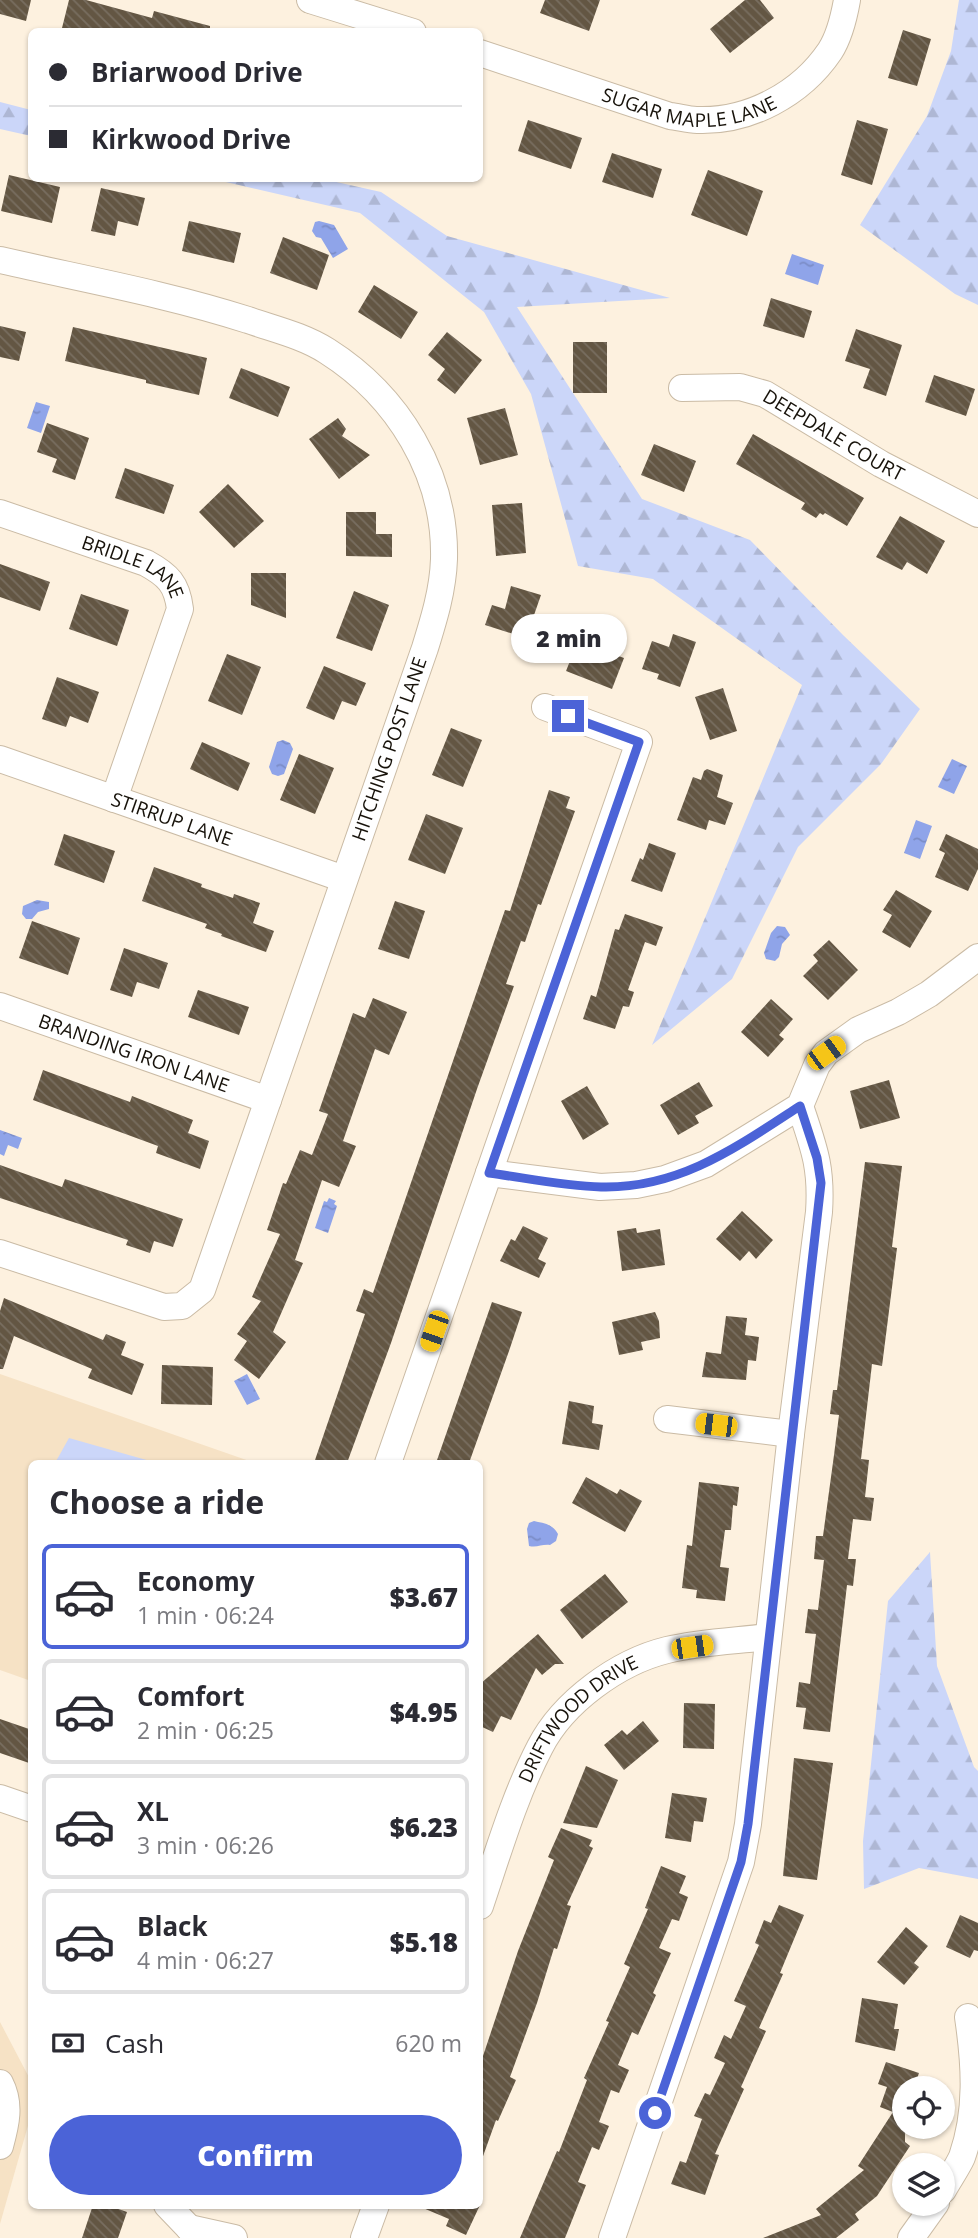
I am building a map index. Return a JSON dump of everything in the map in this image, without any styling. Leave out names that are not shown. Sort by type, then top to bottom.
[{"type":"street","points":[[310,0],[400,28]]},
{"type":"street","name":"SUGAR MAPLE LANE","points":[[483,54],[670,116],[697,120],[727,118],[761,108],[793,90],[809,76],[831,49],[844,16],[847,0]]},
{"type":"street","name":"HITCHING POST LANE","points":[[0,260],[206,307],[285,332],[326,350],[366,379],[408,429],[431,478],[440,513],[444,559],[439,601],[425,648],[205,1284],[198,1295],[182,1306],[164,1307],[0,1253]]},
{"type":"street","name":"DEEPDALE COURT","points":[[682,388],[740,387],[765,394],[881,464],[978,514]]},
{"type":"street","name":"BRIDLE LANE","points":[[0,513],[146,563],[163,573],[178,592],[180,609],[114,799]]},
{"type":"street","points":[[389,1460],[639,742],[545,707]]},
{"type":"street","name":"STIRRUP LANE","points":[[0,759],[344,879]]},
{"type":"street","points":[[489,1173],[600,1187],[664,1180],[706,1164],[800,1106],[817,1065],[826,1053],[858,1030],[929,994],[978,957]]},
{"type":"street","name":"BRANDING IRON LANE","points":[[0,1006],[268,1100]]},
{"type":"street","points":[[612,2238],[741,1862],[748,1824],[821,1183],[817,1158],[800,1106]]},
{"type":"street","points":[[667,1419],[791,1434]]},
{"type":"street","name":"DRIFTWOOD DRIVE","points":[[483,1897],[512,1813],[540,1745],[570,1706],[603,1679],[626,1665],[667,1650],[768,1637]]},
{"type":"street","points":[[0,1798],[28,1808]]},
{"type":"street","points":[[955,2168],[975,2112],[975,2060],[968,2017]]},
{"type":"street","points":[[0,2083],[7,2097],[6,2126],[0,2146]]},
{"type":"street","points":[[170,2209],[187,2233],[234,2238]]},
{"type":"street","points":[[364,2238],[375,2209]]},
{"type":"street","points":[[911,2238],[927,2216]]},
{"type":"shaded area","points":[[0,1374],[246,1460],[28,1460],[28,1680],[0,1670]]},
{"type":"shaded area","points":[[0,2022],[28,2075],[28,2126],[0,2224]]},
{"type":"green space","points":[[959,0],[978,0],[978,305],[955,294],[860,225],[927,116],[951,51]]},
{"type":"green space","points":[[0,102],[28,109],[28,135],[0,129]]},
{"type":"green space","points":[[226,182],[336,182],[381,192],[447,236],[670,298],[517,307],[642,499],[750,540],[920,709],[881,764],[798,847],[732,979],[652,1045],[802,685],[653,579],[578,566],[531,394],[484,312],[360,213]]},
{"type":"green space","points":[[69,1438],[146,1460],[57,1460]]},
{"type":"green space","points":[[930,1552],[937,1666],[974,1767],[978,1771],[978,1879],[919,1868],[864,1889],[863,1841],[888,1601]]},
{"type":"water","points":[[315,222],[334,225],[348,249],[333,258],[321,238],[316,237],[312,231]]},
{"type":"water","points":[[792,254],[824,265],[818,285],[785,274]]},
{"type":"water","points":[[36,402],[50,406],[41,433],[27,428]]},
{"type":"water","points":[[283,740],[290,743],[293,749],[284,774],[278,776],[272,774],[269,767],[277,742]]},
{"type":"water","points":[[952,759],[967,766],[954,794],[938,787]]},
{"type":"water","points":[[916,820],[932,826],[920,859],[904,853]]},
{"type":"water","points":[[37,900],[49,902],[49,909],[38,912],[32,919],[26,919],[22,914],[23,906]]},
{"type":"water","points":[[777,926],[785,927],[790,935],[782,944],[779,957],[775,961],[766,959],[764,953],[771,933]]},
{"type":"water","points":[[0,1130],[22,1138],[18,1149],[8,1145],[4,1156],[0,1154]]},
{"type":"water","points":[[329,1198],[336,1201],[334,1204],[337,1206],[328,1233],[315,1228],[324,1201],[327,1202]]},
{"type":"water","points":[[247,1374],[260,1399],[247,1405],[234,1381]]},
{"type":"water","points":[[534,1521],[553,1528],[558,1534],[556,1541],[550,1545],[529,1546],[527,1529],[529,1523]]},
{"type":"building","points":[[0,0],[31,0],[26,21],[0,14]]},
{"type":"building","points":[[69,0],[86,0],[152,18],[154,11],[210,26],[210,28],[62,28]]},
{"type":"building","points":[[545,0],[600,0],[589,31],[540,13]]},
{"type":"building","points":[[745,0],[760,0],[774,18],[730,53],[710,29]]},
{"type":"building","points":[[903,30],[931,39],[917,86],[888,78]]},
{"type":"building","points":[[528,120],[582,138],[571,169],[518,151]]},
{"type":"building","points":[[857,120],[888,129],[872,185],[841,175]]},
{"type":"building","points":[[612,153],[662,169],[653,198],[602,182]]},
{"type":"building","points":[[708,170],[763,191],[747,236],[691,215]]},
{"type":"building","points":[[9,175],[28,179],[28,182],[60,187],[52,223],[1,211]]},
{"type":"building","points":[[101,188],[145,198],[138,226],[118,221],[115,236],[91,231]]},
{"type":"building","points":[[189,221],[241,233],[234,263],[182,251]]},
{"type":"building","points":[[283,237],[329,255],[317,290],[270,273]]},
{"type":"building","points":[[374,285],[418,312],[401,339],[358,312]]},
{"type":"building","points":[[771,298],[812,311],[804,338],[763,326]]},
{"type":"building","points":[[0,326],[26,332],[19,361],[0,357]]},
{"type":"building","points":[[73,327],[207,358],[199,395],[65,361]]},
{"type":"building","points":[[856,329],[902,345],[886,396],[863,388],[870,369],[845,361]]},
{"type":"building","points":[[447,332],[482,360],[455,394],[437,380],[445,369],[428,355]]},
{"type":"building","points":[[573,342],[607,342],[607,393],[573,393]]},
{"type":"building","points":[[241,368],[290,387],[278,417],[229,398]]},
{"type":"building","points":[[934,375],[975,389],[966,416],[925,402]]},
{"type":"building","points":[[505,408],[518,455],[480,465],[467,418]]},
{"type":"building","points":[[338,418],[346,429],[342,436],[370,455],[339,479],[309,439]]},
{"type":"building","points":[[47,423],[89,438],[75,480],[52,472],[57,459],[37,452]]},
{"type":"building","points":[[753,434],[864,498],[847,526],[825,513],[820,513],[816,518],[801,509],[805,503],[736,464]]},
{"type":"building","points":[[654,444],[696,461],[684,492],[641,475]]},
{"type":"building","points":[[125,468],[174,485],[164,514],[115,498]]},
{"type":"building","points":[[228,484],[264,521],[234,548],[199,512]]},
{"type":"building","points":[[522,503],[526,553],[496,556],[492,505]]},
{"type":"building","points":[[346,512],[376,512],[376,534],[392,534],[392,557],[346,556]]},
{"type":"building","points":[[900,516],[945,541],[927,574],[907,562],[902,570],[876,557]]},
{"type":"building","points":[[0,564],[50,582],[40,611],[0,597]]},
{"type":"building","points":[[251,573],[286,573],[286,618],[251,605]]},
{"type":"building","points":[[511,586],[541,595],[526,638],[485,625],[492,605],[505,609]]},
{"type":"building","points":[[354,591],[389,605],[372,651],[336,638]]},
{"type":"building","points":[[81,594],[129,610],[117,646],[69,629]]},
{"type":"building","points":[[673,634],[696,642],[680,687],[657,679],[659,674],[642,669],[652,641],[669,647]]},
{"type":"building","points":[[578,641],[624,658],[612,689],[566,671]]},
{"type":"building","points":[[227,654],[261,667],[242,715],[208,701]]},
{"type":"building","points":[[324,666],[366,683],[356,706],[342,701],[334,720],[306,708]]},
{"type":"building","points":[[57,677],[99,692],[88,723],[70,716],[66,727],[42,719]]},
{"type":"building","points":[[723,688],[737,731],[710,740],[695,697]]},
{"type":"building","points":[[451,728],[482,740],[463,787],[432,775]]},
{"type":"building","points":[[202,742],[250,763],[238,791],[190,769]]},
{"type":"building","points":[[299,754],[334,768],[315,814],[280,800]]},
{"type":"building","points":[[707,769],[723,775],[717,797],[733,803],[725,825],[709,820],[706,830],[677,820],[693,777],[701,780]]},
{"type":"building","points":[[549,790],[570,797],[566,808],[575,811],[541,905],[538,904],[525,942],[521,941],[506,984],[514,986],[348,1460],[315,1460],[365,1314],[356,1311],[364,1289],[373,1293],[505,910],[510,911]]},
{"type":"building","points":[[426,814],[463,828],[445,874],[408,860]]},
{"type":"building","points":[[64,834],[115,851],[104,883],[54,865]]},
{"type":"building","points":[[946,834],[978,849],[978,869],[968,891],[935,877],[945,853],[939,850]]},
{"type":"building","points":[[649,843],[676,853],[662,892],[631,881]]},
{"type":"building","points":[[154,867],[233,898],[234,894],[260,903],[253,923],[274,931],[266,952],[221,936],[222,934],[205,928],[207,924],[142,901]]},
{"type":"building","points":[[896,890],[932,911],[910,948],[882,932],[892,915],[883,910]]},
{"type":"building","points":[[395,901],[425,911],[409,959],[378,949]]},
{"type":"building","points":[[625,914],[663,927],[656,946],[645,942],[628,990],[634,992],[629,1007],[623,1006],[615,1029],[583,1019],[591,995],[596,997],[615,929],[619,930]]},
{"type":"building","points":[[32,921],[80,938],[68,975],[19,958]]},
{"type":"building","points":[[829,940],[858,970],[828,1000],[803,976],[818,961],[813,955]]},
{"type":"building","points":[[124,948],[168,963],[159,989],[137,982],[132,997],[110,990]]},
{"type":"building","points":[[198,990],[249,1007],[239,1035],[188,1017]]},
{"type":"building","points":[[373,998],[407,1012],[389,1055],[375,1049],[343,1141],[356,1146],[339,1187],[322,1180],[295,1260],[303,1263],[273,1332],[286,1342],[259,1379],[234,1360],[247,1341],[237,1334],[261,1301],[252,1297],[280,1234],[267,1230],[283,1183],[286,1184],[300,1150],[312,1155],[328,1114],[319,1111],[353,1013],[365,1018]]},
{"type":"building","points":[[771,999],[793,1019],[779,1035],[784,1039],[768,1057],[741,1032]]},
{"type":"building","points":[[43,1070],[130,1102],[132,1096],[193,1120],[188,1133],[209,1141],[200,1169],[156,1153],[158,1146],[33,1100]]},
{"type":"building","points":[[889,1080],[900,1118],[860,1129],[850,1091]]},
{"type":"building","points":[[699,1082],[713,1106],[695,1116],[699,1123],[678,1135],[660,1105]]},
{"type":"building","points":[[587,1086],[609,1124],[583,1140],[561,1101]]},
{"type":"building","points":[[865,1162],[902,1166],[892,1247],[897,1248],[882,1366],[872,1364],[861,1459],[869,1460],[865,1497],[874,1498],[871,1521],[853,1519],[848,1559],[856,1559],[853,1586],[847,1585],[830,1732],[803,1729],[806,1708],[796,1707],[799,1682],[810,1684],[816,1634],[805,1633],[808,1609],[818,1610],[824,1560],[814,1559],[816,1536],[823,1536],[834,1455],[839,1415],[830,1414],[833,1390],[837,1390]]},
{"type":"building","points":[[0,1165],[62,1187],[65,1179],[183,1219],[173,1247],[154,1241],[150,1253],[126,1245],[128,1240],[0,1198]]},
{"type":"building","points":[[742,1211],[773,1240],[756,1259],[749,1251],[740,1261],[716,1239]]},
{"type":"building","points":[[523,1226],[548,1238],[538,1259],[546,1263],[539,1278],[500,1261],[511,1239],[515,1241]]},
{"type":"building","points":[[636,1228],[637,1233],[660,1229],[665,1265],[622,1271],[617,1231]]},
{"type":"building","points":[[4,1298],[103,1340],[106,1334],[126,1342],[121,1355],[144,1364],[132,1395],[88,1378],[92,1369],[14,1336],[3,1369],[0,1369],[0,1311]]},
{"type":"building","points":[[492,1302],[522,1312],[470,1460],[437,1460]]},
{"type":"building","points":[[655,1312],[659,1321],[660,1338],[641,1342],[643,1350],[619,1355],[612,1322]]},
{"type":"building","points":[[726,1316],[747,1318],[745,1335],[759,1337],[756,1361],[748,1360],[746,1380],[702,1377],[706,1352],[721,1354]]},
{"type":"building","points":[[162,1365],[213,1367],[212,1405],[161,1404]]},
{"type":"building","points":[[569,1401],[594,1406],[592,1423],[603,1425],[599,1450],[562,1444]]},
{"type":"building","points":[[586,1477],[617,1494],[620,1489],[642,1501],[625,1532],[572,1503]]},
{"type":"building","points":[[699,1482],[739,1487],[737,1506],[733,1505],[731,1530],[725,1530],[720,1567],[729,1568],[725,1601],[696,1598],[697,1590],[682,1588],[687,1545],[692,1546]]},
{"type":"building","points":[[605,1574],[628,1602],[582,1639],[560,1610]]},
{"type":"building","points":[[538,1634],[564,1664],[555,1664],[542,1675],[536,1668],[511,1720],[501,1716],[493,1732],[483,1727],[483,1681]]},
{"type":"building","points":[[684,1703],[715,1704],[714,1749],[683,1748]]},
{"type":"building","points":[[0,1719],[28,1729],[28,1763],[0,1753]]},
{"type":"building","points":[[643,1721],[659,1741],[624,1770],[604,1745],[622,1730],[627,1735]]},
{"type":"building","points":[[794,1758],[833,1763],[817,1880],[783,1876]]},
{"type":"building","points":[[586,1766],[618,1780],[597,1828],[563,1823]]},
{"type":"building","points":[[672,1793],[707,1798],[703,1822],[694,1821],[691,1842],[665,1838]]},
{"type":"building","points":[[561,1828],[592,1840],[589,1846],[593,1848],[567,1905],[571,1906],[557,1949],[554,1948],[510,2077],[516,2080],[498,2121],[496,2120],[483,2156],[483,2056],[518,1951],[554,1860],[548,1857]]},
{"type":"building","points":[[661,1866],[686,1876],[679,1893],[688,1897],[679,1921],[672,1919],[659,1948],[671,1953],[653,1993],[656,1995],[638,2035],[632,2032],[618,2065],[629,2070],[619,2093],[611,2090],[599,2122],[609,2126],[599,2150],[592,2147],[578,2182],[586,2185],[565,2238],[520,2238],[557,2151],[559,2152],[587,2080],[584,2078],[630,1967],[624,1964],[648,1909],[645,1908]]},
{"type":"building","points":[[779,1905],[804,1915],[780,1973],[783,1974],[759,2028],[766,2031],[715,2154],[719,2155],[705,2195],[671,2184],[680,2161],[686,2163],[702,2119],[694,2116],[705,2093],[710,2095],[725,2063],[714,2058],[724,2035],[731,2039],[746,2006],[734,2001],[759,1945],[755,1943],[764,1920],[771,1923]]},
{"type":"building","points":[[960,1915],[978,1923],[978,1951],[974,1950],[970,1958],[946,1947]]},
{"type":"building","points":[[906,1927],[928,1946],[914,1963],[919,1967],[904,1985],[877,1962]]},
{"type":"building","points":[[862,1998],[898,2004],[894,2029],[899,2029],[895,2051],[855,2042]]},
{"type":"building","points":[[886,2062],[919,2073],[918,2076],[892,2076],[892,2112],[880,2107],[887,2087],[878,2084]]},
{"type":"building","points":[[892,2114],[892,2139],[905,2139],[910,2146],[905,2153],[892,2153],[892,2173],[877,2196],[855,2214],[859,2220],[836,2238],[763,2238],[821,2215],[816,2209],[864,2170],[858,2166]]},
{"type":"building","points":[[92,2209],[118,2209],[127,2212],[118,2238],[82,2238]]},
{"type":"building","points":[[425,2209],[478,2209],[466,2235],[446,2226],[449,2219]]},
{"type":"route","points":[[568,716],[639,742],[489,1173],[600,1187],[664,1180],[706,1164],[800,1106],[817,1158],[821,1183],[748,1824],[741,1862],[655,2113]]}]
